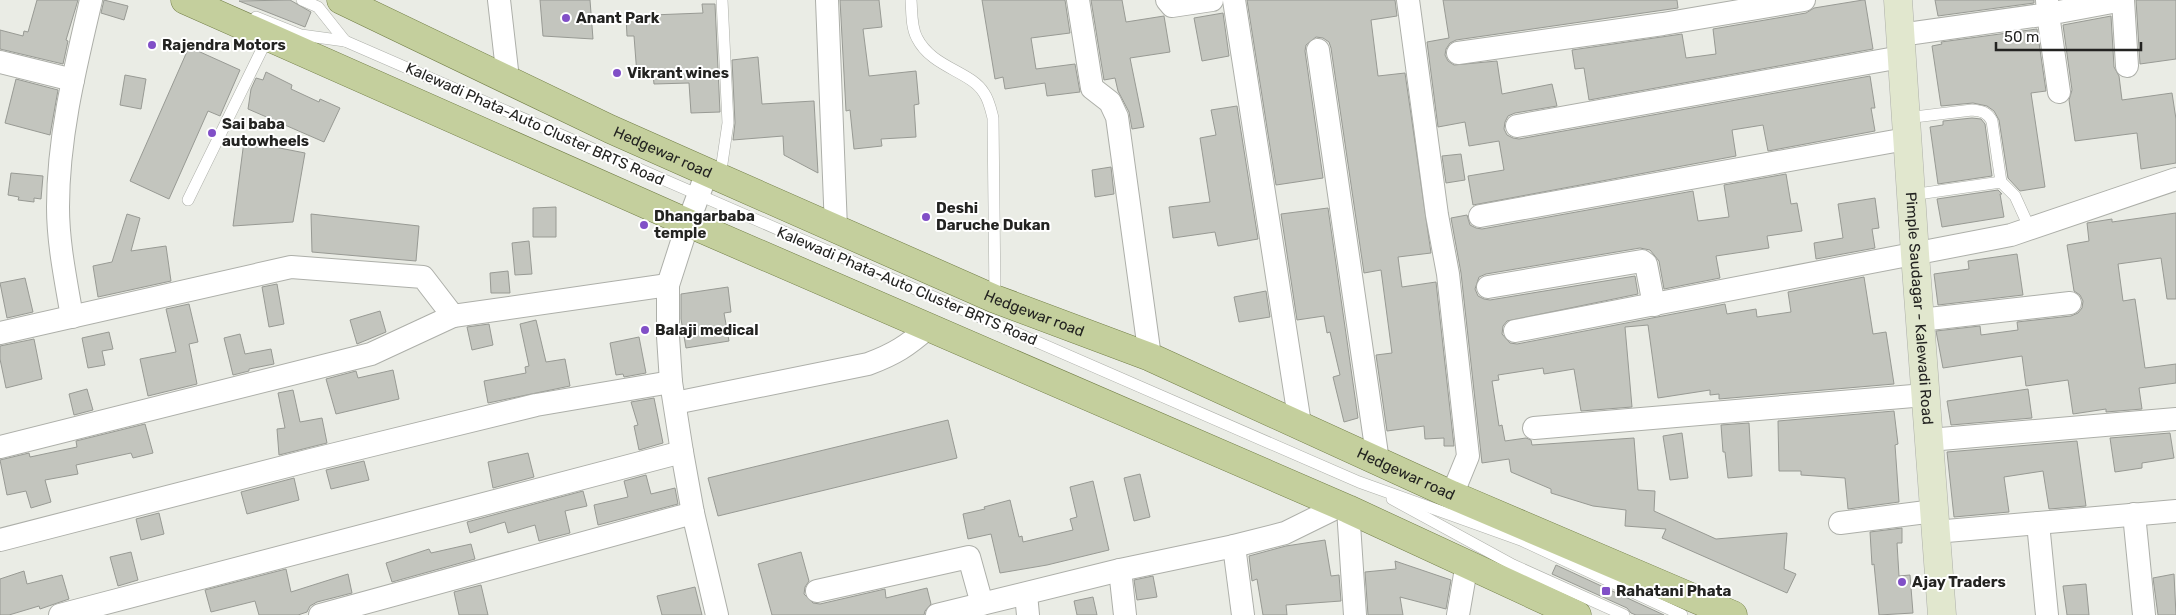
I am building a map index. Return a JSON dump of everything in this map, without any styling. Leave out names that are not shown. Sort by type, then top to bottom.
[{"type":"main road","points":[[185,0],[688,223],[1344,508],[1577,615]]},
{"type":"main road","name":"Hedgewar road","points":[[341,0],[610,128],[708,182],[836,228],[995,299],[1150,357],[1452,495],[1732,615]]},
{"type":"main road","name":"Pimple Saudagar - Kalewadi Road","points":[[1898,0],[1914,254],[1942,615]]},
{"type":"street","points":[[72,317],[62,254],[58,209],[59,179],[73,80],[91,0]]},
{"type":"street","points":[[499,0],[508,79]]},
{"type":"street","points":[[827,0],[836,228]]},
{"type":"street","points":[[1078,0],[1092,88],[1110,102],[1117,118],[1150,357]]},
{"type":"street","points":[[1167,0],[1172,6],[1212,0]]},
{"type":"street","points":[[1234,0],[1300,424]]},
{"type":"street","points":[[1408,0],[1437,215],[1448,274],[1468,456],[1452,495]]},
{"type":"street","points":[[1458,53],[1664,24],[1804,0]]},
{"type":"street","points":[[1517,126],[1901,46],[2048,7],[2123,0],[2127,66]]},
{"type":"street","points":[[2048,7],[2059,92]]},
{"type":"street","points":[[1318,50],[1378,461]]},
{"type":"street","points":[[0,62],[73,80]]},
{"type":"street","points":[[1480,216],[1906,128]]},
{"type":"street","points":[[1516,331],[2011,235],[2176,180]]},
{"type":"street","points":[[708,182],[688,223],[668,285],[673,392],[693,513],[717,615]]},
{"type":"street","points":[[1488,287],[1642,261],[1646,264],[1654,305]]},
{"type":"street","points":[[0,333],[291,267],[423,277],[454,316]]},
{"type":"street","points":[[0,447],[371,354],[454,316],[668,285]]},
{"type":"street","points":[[1920,320],[2070,302]]},
{"type":"street","points":[[0,540],[536,405],[673,392],[868,364],[891,356],[908,346],[929,327]]},
{"type":"street","points":[[1534,428],[1926,394]]},
{"type":"street","points":[[1929,440],[2176,419]]},
{"type":"street","points":[[60,615],[682,452]]},
{"type":"street","points":[[937,615],[982,604],[1027,604],[1120,570],[1285,534],[1344,508],[1355,615]]},
{"type":"street","points":[[320,615],[693,513]]},
{"type":"street","points":[[1840,523],[1935,521],[2038,523],[2134,514],[2175,515]]},
{"type":"street","points":[[2134,514],[2144,615]]},
{"type":"street","points":[[2038,523],[2047,615]]},
{"type":"street","points":[[1234,546],[1243,615]]},
{"type":"street","points":[[817,591],[969,557],[982,604]]},
{"type":"street","points":[[1458,615],[1467,563]]},
{"type":"street","points":[[1120,570],[1126,615]]},
{"type":"lane","name":"Kalewadi Phata-Auto Cluster BRTS Road","points":[[302,0],[318,6],[345,41]]},
{"type":"lane","points":[[708,182],[728,123],[722,0]]},
{"type":"lane","points":[[911,0],[916,37],[927,52],[943,65],[974,83],[984,92],[990,105],[993,118],[995,299]]},
{"type":"lane","name":"Kalewadi Phata-Auto Cluster BRTS Road","points":[[249,14],[301,35],[345,41],[708,182],[1359,482],[1513,565],[1624,615]]},
{"type":"lane","points":[[188,200],[268,37]]},
{"type":"lane","points":[[1906,128],[1972,110],[1982,111],[1989,115],[1992,121],[2001,182],[2015,196],[2030,229]]},
{"type":"lane","points":[[1910,195],[2001,182]]},
{"type":"lane","name":"Kalewadi Phata-Auto Cluster BRTS Road","points":[[1359,482],[1521,540],[1682,615]]},
{"type":"building","points":[[37,0],[78,0],[66,40],[68,41],[63,64],[0,49],[0,30],[23,36],[24,31],[28,32]]},
{"type":"building","points":[[104,0],[128,6],[124,20],[101,13]]},
{"type":"building","points":[[290,0],[311,12],[305,27],[239,1]]},
{"type":"building","name":"Anant Park","points":[[540,0],[590,0],[593,39],[543,36]]},
{"type":"building","points":[[840,0],[879,0],[882,27],[863,29],[869,76],[916,71],[919,104],[914,105],[916,137],[881,139],[882,146],[854,149],[850,110],[846,111]]},
{"type":"building","points":[[982,0],[1065,0],[1070,33],[1031,38],[1036,69],[1075,64],[1080,92],[1047,96],[1045,83],[1005,89],[1003,77],[995,79]]},
{"type":"building","points":[[1091,0],[1122,0],[1126,22],[1164,16],[1170,52],[1130,58],[1144,127],[1132,129],[1129,112],[1118,91],[1115,78],[1104,80]]},
{"type":"building","points":[[1247,0],[1395,0],[1397,16],[1371,20],[1378,76],[1405,73],[1431,253],[1398,257],[1402,287],[1436,282],[1454,446],[1444,446],[1444,438],[1425,439],[1424,426],[1387,431],[1376,355],[1392,353],[1381,270],[1364,273],[1329,42],[1323,38],[1316,37],[1306,45],[1305,51],[1323,178],[1276,185]]},
{"type":"building","points":[[1443,0],[1677,0],[1678,8],[1456,40],[1450,43],[1445,55],[1448,61],[1454,65],[1497,61],[1502,94],[1552,84],[1557,106],[1515,113],[1508,116],[1504,129],[1507,135],[1513,138],[1519,139],[1870,76],[1875,108],[1871,108],[1875,131],[1768,151],[1763,125],[1732,130],[1736,156],[1473,205],[1468,176],[1504,170],[1499,141],[1469,146],[1465,122],[1438,127],[1427,42],[1449,38]]},
{"type":"building","points":[[1865,0],[1873,49],[1589,100],[1584,68],[1575,69],[1572,50],[1682,34],[1686,58],[1716,54],[1713,29],[1806,13],[1814,8]]},
{"type":"building","points":[[1935,0],[2034,0],[2034,3],[1938,16]]},
{"type":"building","points":[[2136,0],[2176,0],[2176,59],[2140,64]]},
{"type":"building","points":[[702,4],[715,4],[720,112],[691,113],[689,83],[654,84],[653,74],[637,75],[634,36],[627,36],[626,16],[703,13]]},
{"type":"building","points":[[1223,13],[1229,56],[1202,61],[1194,18]]},
{"type":"building","points":[[2111,16],[2114,67],[2119,76],[2122,100],[2172,93],[2176,119],[2176,163],[2141,169],[2137,133],[2075,141],[2069,100],[2072,90],[2063,25]]},
{"type":"building","points":[[2037,29],[2046,91],[2031,93],[2045,187],[2020,191],[2008,178],[1999,120],[1994,111],[1987,106],[1973,103],[1941,106],[1932,46],[1942,44],[1941,42]]},
{"type":"building","points":[[189,47],[240,70],[220,116],[208,111],[169,199],[130,181]]},
{"type":"building","points":[[758,57],[762,104],[814,101],[818,173],[784,155],[783,136],[733,140],[735,123],[732,60]]},
{"type":"building","points":[[266,72],[292,85],[291,89],[319,102],[320,99],[340,108],[324,142],[248,109],[251,89],[256,78],[263,80]]},
{"type":"building","points":[[125,75],[146,79],[141,109],[120,105]]},
{"type":"building","points":[[16,79],[58,90],[50,135],[5,123]]},
{"type":"building","points":[[1237,106],[1258,239],[1218,246],[1215,232],[1173,238],[1169,207],[1210,202],[1200,138],[1216,135],[1211,110]]},
{"type":"building","points":[[1981,119],[1985,124],[1992,176],[1938,184],[1930,127],[1943,125],[1943,121]]},
{"type":"building","points":[[244,141],[305,153],[293,222],[233,226]]},
{"type":"building","points":[[1461,154],[1465,180],[1446,183],[1442,156]]},
{"type":"building","points":[[1111,167],[1114,194],[1095,197],[1092,170]]},
{"type":"building","points":[[11,173],[43,176],[41,199],[34,198],[34,202],[18,200],[19,197],[8,195]]},
{"type":"building","points":[[1786,174],[1791,204],[1797,203],[1802,231],[1767,236],[1769,248],[1716,256],[1720,278],[1664,289],[1659,261],[1650,250],[1640,248],[1486,274],[1479,277],[1475,289],[1478,296],[1490,300],[1635,276],[1638,294],[1507,321],[1503,326],[1502,334],[1510,343],[1517,344],[1725,304],[1727,314],[1756,309],[1757,317],[1791,312],[1788,292],[1864,277],[1873,334],[1886,332],[1894,384],[1719,399],[1719,394],[1710,395],[1710,390],[1658,398],[1648,325],[1625,327],[1632,407],[1581,411],[1574,369],[1544,374],[1543,368],[1498,375],[1499,380],[1492,381],[1499,426],[1502,425],[1505,441],[1526,438],[1531,440],[1532,445],[1634,438],[1638,490],[1655,491],[1654,511],[1716,539],[1787,533],[1784,569],[1796,574],[1787,593],[1662,538],[1666,529],[1625,526],[1626,510],[1593,506],[1551,493],[1551,489],[1511,472],[1509,459],[1482,463],[1461,273],[1451,218],[1467,215],[1470,225],[1482,229],[1693,191],[1698,221],[1729,217],[1724,185]]},
{"type":"building","points":[[1998,190],[2002,194],[2000,194],[2004,217],[1942,227],[1937,199]]},
{"type":"building","points":[[1875,198],[1879,228],[1872,229],[1875,248],[1816,259],[1814,243],[1843,238],[1838,204]]},
{"type":"building","points":[[556,207],[556,237],[533,237],[533,208]]},
{"type":"building","points":[[1328,208],[1358,418],[1344,422],[1333,377],[1340,375],[1330,332],[1327,333],[1324,316],[1297,320],[1281,214]]},
{"type":"building","points":[[2176,213],[2176,299],[2167,299],[2161,258],[2118,264],[2123,301],[2135,299],[2145,368],[2176,364],[2176,383],[2139,388],[2142,409],[2106,412],[2106,409],[2073,414],[2068,380],[2026,386],[2022,356],[1943,368],[1936,331],[1980,326],[1981,335],[2018,330],[2017,322],[2071,316],[2078,313],[2082,308],[2083,301],[2080,295],[2074,291],[2067,245],[2089,241],[2087,223],[2112,219],[2112,222]]},
{"type":"building","points":[[127,214],[140,218],[131,251],[166,246],[171,281],[98,297],[93,266],[112,262]]},
{"type":"building","points":[[311,214],[419,226],[416,261],[312,252]]},
{"type":"building","points":[[529,241],[532,274],[515,275],[512,243]]},
{"type":"building","points":[[2017,254],[2023,295],[1938,305],[1934,274],[1969,269],[1968,261]]},
{"type":"building","points":[[508,271],[510,293],[491,293],[490,273]]},
{"type":"building","points":[[25,278],[33,312],[7,318],[0,283]]},
{"type":"building","points":[[277,284],[284,324],[269,327],[262,287]]},
{"type":"building","points":[[728,287],[731,312],[724,313],[729,341],[686,348],[681,319],[681,294]]},
{"type":"building","points":[[1266,291],[1270,317],[1239,322],[1234,297]]},
{"type":"building","points":[[189,304],[198,342],[189,344],[197,384],[148,396],[140,359],[176,352],[166,309]]},
{"type":"building","points":[[380,311],[386,332],[357,344],[350,320]]},
{"type":"building","points":[[536,320],[546,362],[565,359],[570,386],[488,403],[484,381],[526,373],[525,367],[529,366],[520,324]]},
{"type":"building","points":[[489,324],[493,345],[472,350],[467,327]]},
{"type":"building","points":[[109,332],[113,349],[102,351],[105,365],[88,368],[82,338]]},
{"type":"building","points":[[240,334],[245,354],[271,349],[274,364],[249,369],[249,371],[233,375],[224,338]]},
{"type":"building","points":[[639,337],[646,373],[624,377],[623,374],[616,375],[610,343]]},
{"type":"building","points":[[34,339],[42,379],[6,388],[0,359],[0,346]]},
{"type":"building","points":[[393,370],[399,399],[336,414],[326,379],[356,371],[358,378]]},
{"type":"building","points":[[87,389],[93,410],[74,415],[69,394]]},
{"type":"building","points":[[2028,389],[2032,418],[1951,425],[1947,401]]},
{"type":"building","points":[[293,390],[300,422],[322,418],[327,443],[279,455],[277,429],[285,428],[278,393]]},
{"type":"building","points":[[654,398],[663,443],[639,450],[634,426],[638,425],[631,402]]},
{"type":"building","points":[[1894,411],[1898,444],[1895,445],[1899,502],[1848,509],[1845,478],[1801,475],[1801,471],[1779,471],[1778,421]]},
{"type":"building","points":[[948,420],[957,458],[718,516],[708,478]]},
{"type":"building","points":[[1749,423],[1752,476],[1728,478],[1725,452],[1723,452],[1721,425]]},
{"type":"building","points":[[145,424],[153,453],[133,458],[131,453],[76,465],[78,474],[45,480],[51,502],[31,508],[26,491],[7,495],[0,460],[29,453],[30,457],[77,447],[76,441]]},
{"type":"building","points":[[1682,433],[1688,478],[1670,480],[1663,436]]},
{"type":"building","points":[[2170,433],[2174,458],[2142,463],[2142,468],[2115,472],[2110,438]]},
{"type":"building","points":[[2077,441],[2086,506],[2049,509],[2043,471],[2004,477],[2009,512],[1954,517],[1947,452]]},
{"type":"building","points":[[528,453],[534,477],[493,488],[488,462]]},
{"type":"building","points":[[364,461],[369,480],[331,489],[326,470]]},
{"type":"building","points":[[1140,474],[1150,517],[1134,521],[1124,478]]},
{"type":"building","points":[[646,475],[651,494],[675,488],[678,504],[598,525],[594,505],[628,497],[624,481]]},
{"type":"building","points":[[294,478],[299,500],[247,514],[241,492]]},
{"type":"building","points":[[1093,481],[1109,550],[1047,565],[1000,573],[991,534],[968,539],[963,514],[1010,500],[1019,537],[1022,536],[1023,542],[1073,530],[1070,519],[1077,517],[1070,487]]},
{"type":"building","points":[[583,491],[587,506],[565,511],[570,533],[539,541],[535,525],[508,533],[505,522],[470,533],[467,522]]},
{"type":"building","points":[[159,513],[164,534],[141,540],[136,519]]},
{"type":"building","points":[[1902,528],[1902,543],[1897,543],[1899,576],[1910,575],[1913,613],[1879,615],[1874,564],[1872,565],[1870,532]]},
{"type":"building","points":[[1325,540],[1331,576],[1339,575],[1341,601],[1286,605],[1287,615],[1263,615],[1257,579],[1252,581],[1249,556],[1286,546]]},
{"type":"building","points":[[471,544],[475,559],[392,582],[386,563],[429,549],[431,553]]},
{"type":"building","points":[[131,552],[138,580],[118,586],[110,557]]},
{"type":"building","points":[[801,552],[809,581],[805,587],[804,594],[813,603],[820,604],[885,589],[886,598],[927,588],[931,604],[924,615],[772,615],[758,564]]},
{"type":"building","points":[[1395,561],[1451,580],[1446,609],[1400,597],[1403,615],[1368,615],[1365,572],[1396,569]]},
{"type":"building","points":[[1556,565],[1664,615],[1636,615],[1631,613],[1627,608],[1552,574]]},
{"type":"building","points":[[286,569],[291,592],[348,574],[352,593],[317,602],[310,606],[307,612],[298,615],[259,615],[255,601],[211,612],[205,590]]},
{"type":"building","points":[[24,571],[27,584],[62,575],[69,599],[40,609],[39,606],[9,615],[0,615],[0,579]]},
{"type":"building","points":[[2174,574],[2176,615],[2158,615],[2153,578]]},
{"type":"building","points":[[1153,576],[1157,597],[1137,600],[1134,580]]},
{"type":"building","points":[[2086,584],[2089,615],[2067,615],[2063,586]]},
{"type":"building","points":[[481,585],[488,615],[459,615],[454,592]]},
{"type":"building","points":[[695,587],[702,615],[662,615],[657,596]]},
{"type":"building","points":[[1093,597],[1097,615],[1077,615],[1074,601]]},
{"type":"place","name":"Anant Park","points":[[566,18]]},
{"type":"place","name":"Rajendra Motors","points":[[152,45]]},
{"type":"place","name":"Vikrant wines","points":[[617,73]]},
{"type":"place","name":"Sai baba autowheels","points":[[212,133]]},
{"type":"place","name":"Deshi Daruche Dukan","points":[[926,217]]},
{"type":"place","name":"Dhangarbaba temple","points":[[644,225]]},
{"type":"place","name":"Balaji medical","points":[[645,330]]},
{"type":"place","name":"Ajay Traders","points":[[1902,582]]},
{"type":"place","name":"Rahatani Phata","points":[[1606,591]]}]
